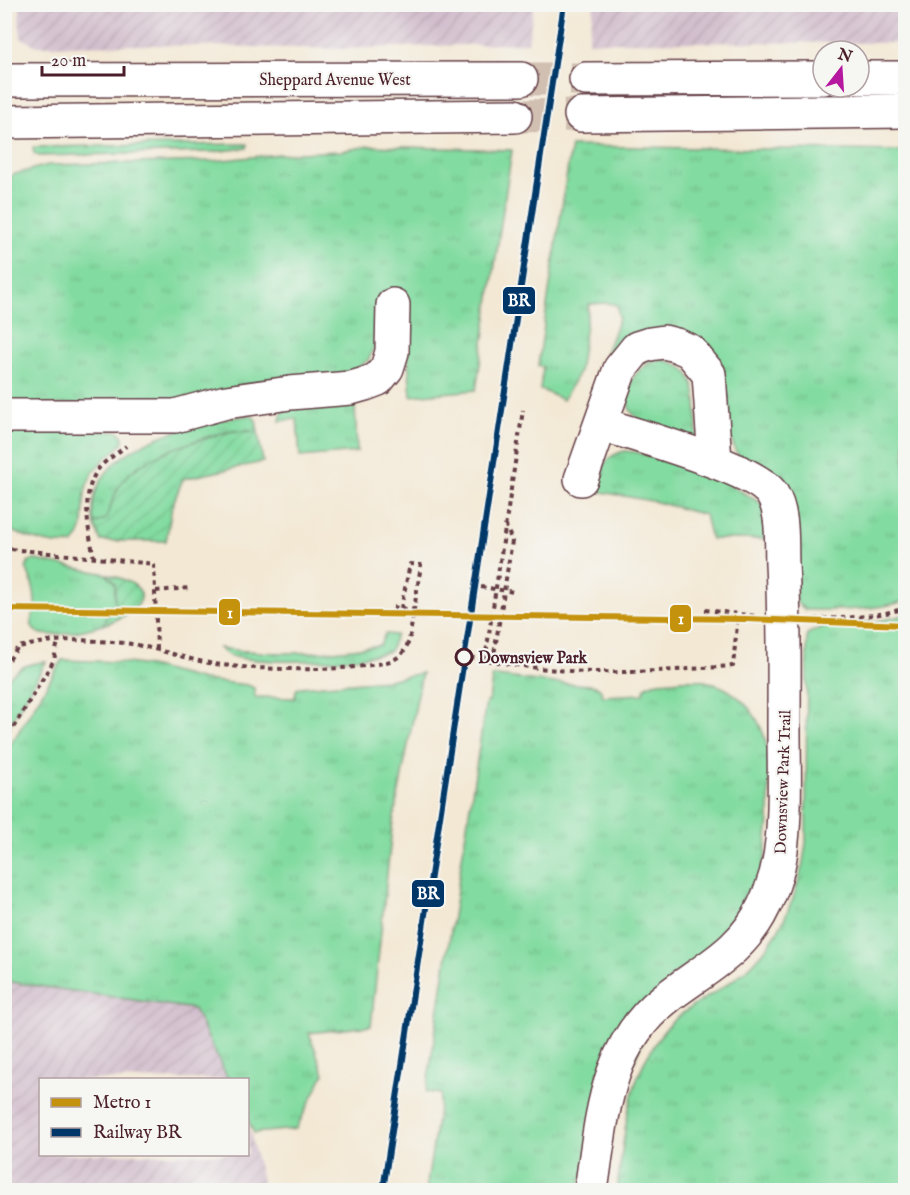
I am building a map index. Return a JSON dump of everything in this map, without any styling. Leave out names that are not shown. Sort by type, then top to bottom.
[{"type":"main road","points":[[586,79],[811,78]]},
{"type":"main road","points":[[871,78],[906,78]]},
{"type":"main road","name":"Sheppard Avenue West","points":[[4,80],[521,79]]},
{"type":"main road","points":[[581,115],[906,111]]},
{"type":"main road","points":[[4,122],[515,116]]},
{"type":"main road","points":[[4,416],[140,418],[175,416],[226,402],[290,393],[351,388],[378,379],[387,368],[392,352],[393,305]]},
{"type":"main road","points":[[581,479],[620,369],[637,348],[664,342],[690,351],[709,374],[715,461]]},
{"type":"main road","name":"Downsview Park Trail","points":[[591,1191],[606,1094],[621,1054],[639,1027],[663,1000],[723,958],[752,927],[764,907],[772,886],[779,863],[783,830],[785,618],[780,517],[771,493],[762,483],[747,474],[715,461],[601,424]]},
{"type":"path","points":[[485,660],[523,410]]},
{"type":"path","points":[[94,558],[87,519],[88,496],[95,474],[125,447],[135,434],[140,418]]},
{"type":"path","points":[[493,661],[512,541],[506,525]]},
{"type":"path","points":[[11,549],[154,564],[157,649]]},
{"type":"path","points":[[4,667],[18,647],[58,641],[122,643],[157,649],[189,659],[259,668],[368,666],[398,658],[410,641],[421,565],[410,564],[401,608]]},
{"type":"path","points":[[481,587],[514,592]]},
{"type":"path","points":[[156,591],[189,588]]},
{"type":"path","points":[[393,607],[414,610]]},
{"type":"path","points":[[705,610],[785,618],[852,618],[906,608]]},
{"type":"path","points":[[470,657],[547,669],[598,672],[733,666],[738,614]]},
{"type":"path","points":[[4,743],[54,660],[58,641]]},
{"type":"shaded area","points":[[21,4],[534,5],[528,43],[339,49],[153,45],[37,46],[21,38],[19,18]]},
{"type":"shaded area","points":[[594,5],[905,5],[905,43],[871,43],[871,39],[811,39],[811,43],[588,42]]},
{"type":"shaded area","points":[[5,966],[216,997],[237,1078],[39,1078],[39,1156],[249,1156],[249,1127],[264,1190],[5,1190]]},
{"type":"green space","points":[[247,144],[247,148],[212,152],[39,156],[34,154],[33,147]]},
{"type":"green space","points":[[369,146],[512,150],[476,390],[411,396],[404,303],[377,340],[369,359],[353,372],[176,403],[5,405],[4,234],[11,175],[48,165],[214,161],[341,151]]},
{"type":"green space","points":[[571,146],[905,151],[905,601],[868,608],[830,610],[805,610],[796,602],[794,521],[736,452],[695,341],[599,381],[596,380],[619,318],[617,305],[589,304],[579,372],[563,400],[540,389],[543,367],[538,366]]},
{"type":"green space","points":[[662,360],[685,370],[691,379],[696,401],[697,439],[643,422],[631,411],[627,402],[627,392],[636,374],[652,362]]},
{"type":"green space","points":[[355,404],[357,452],[300,457],[297,419],[280,421],[282,413],[287,408]]},
{"type":"green space","points":[[251,415],[256,420],[258,432],[238,431],[209,437],[161,455],[134,471],[119,487],[106,519],[94,524],[94,497],[105,475],[122,457],[146,443],[173,432],[200,424]]},
{"type":"green space","points":[[4,431],[118,431],[121,435],[123,439],[121,445],[100,463],[90,478],[85,495],[82,530],[73,544],[46,542],[5,529]]},
{"type":"green space","points":[[233,431],[258,432],[263,462],[183,479],[172,506],[166,541],[101,541],[94,524],[106,519],[119,486],[136,468],[162,453]]},
{"type":"green space","points":[[636,452],[715,476],[764,505],[765,539],[711,539],[705,515],[657,502],[596,491],[604,465],[617,453]]},
{"type":"green space","points":[[36,560],[106,574],[115,583],[115,601],[103,625],[53,635],[36,631],[32,626],[34,593],[26,567],[29,561]]},
{"type":"green space","points":[[106,574],[135,585],[140,592],[141,599],[129,613],[103,625],[115,601],[115,583]]},
{"type":"green space","points":[[905,615],[905,1190],[617,1190],[630,1102],[641,1068],[654,1045],[666,1028],[680,1015],[729,983],[752,964],[776,934],[793,900],[806,843],[807,634],[824,626],[874,622]]},
{"type":"green space","points":[[385,634],[396,635],[390,651],[336,660],[269,661],[231,656],[219,648],[279,653],[340,650],[380,645]]},
{"type":"green space","points":[[62,660],[119,662],[149,666],[203,680],[248,685],[254,688],[255,697],[295,698],[296,690],[300,687],[388,680],[422,673],[392,827],[371,1026],[309,1033],[324,1074],[296,1129],[254,1133],[249,1122],[249,1078],[228,1078],[194,1009],[5,981],[5,752]]},
{"type":"green space","points":[[46,662],[5,733],[5,682],[23,667]]},
{"type":"green space","points":[[492,677],[592,685],[600,688],[603,696],[643,694],[647,686],[660,682],[699,680],[712,683],[734,694],[752,712],[764,735],[767,748],[769,748],[769,819],[765,857],[755,888],[740,918],[711,949],[671,977],[577,1190],[426,1190],[441,1094],[426,1092],[486,702],[489,702]]},
{"type":"tunnel","points":[[521,79],[586,79]]},
{"type":"tunnel","points":[[515,116],[581,115]]},
{"type":"metro line","name":"1","points":[[4,609],[746,619],[906,625]]},
{"type":"rail line","name":"BR","points":[[383,1190],[564,4]]},
{"type":"place","name":"Downsview Park","points":[[464,657]]}]
